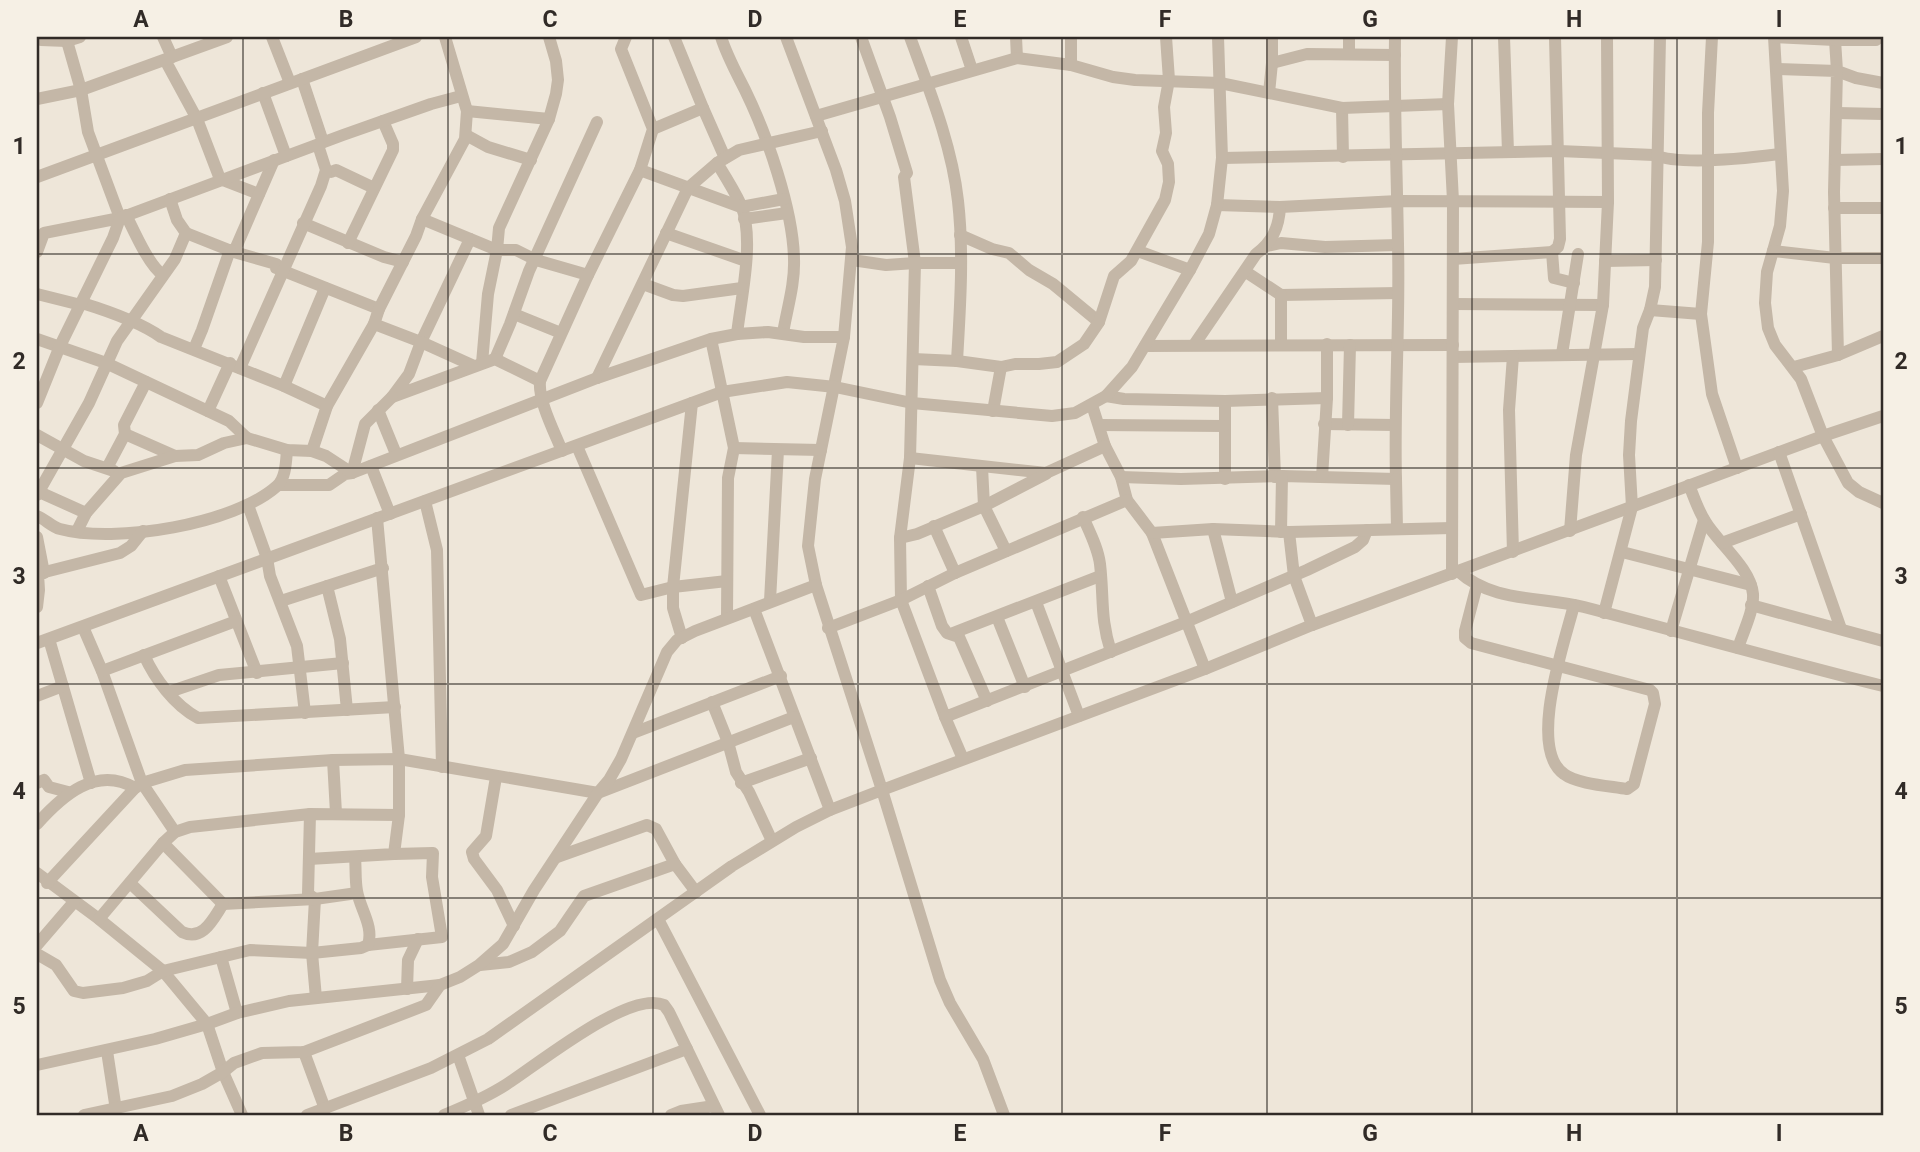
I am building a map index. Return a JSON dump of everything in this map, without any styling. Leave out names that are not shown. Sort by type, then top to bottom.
[{"type":"street","points":[[40,43],[80,37]]},
{"type":"street","points":[[163,37],[168,59],[197,119],[220,180]]},
{"type":"street","points":[[37,99],[81,90],[227,37]]},
{"type":"street","points":[[208,411],[235,366],[282,271],[326,170],[321,144],[296,81],[272,37]]},
{"type":"street","points":[[37,177],[416,37]]},
{"type":"street","points":[[312,451],[327,406],[374,324],[422,219],[461,150],[466,135],[467,111],[445,37]]},
{"type":"street","points":[[483,363],[488,294],[499,228],[549,119],[558,80],[549,37]]},
{"type":"street","points":[[562,451],[539,388],[540,382],[588,275],[640,170],[653,129],[621,49],[626,37]]},
{"type":"street","points":[[674,37],[743,213],[746,261],[737,334]]},
{"type":"street","points":[[721,37],[729,62],[745,91],[767,143],[787,213],[794,259],[783,333]]},
{"type":"street","points":[[786,37],[845,201],[852,260],[844,337],[815,479],[808,546],[816,586],[940,980],[950,1003],[983,1059],[1004,1115]]},
{"type":"street","points":[[861,37],[907,173],[904,177],[915,262],[910,458],[900,538],[901,600],[963,759]]},
{"type":"street","points":[[911,37],[954,174],[958,202],[961,263],[957,361]]},
{"type":"street","points":[[961,37],[972,70]]},
{"type":"street","points":[[1016,37],[1017,58]]},
{"type":"street","points":[[1071,37],[1071,65]]},
{"type":"street","points":[[914,359],[1001,366],[1057,362],[1084,344],[1099,322],[1114,276],[1138,251],[1167,192],[1168,164],[1162,150],[1166,133],[1164,107],[1169,80],[1166,37]]},
{"type":"street","points":[[91,783],[63,686],[43,641],[722,392],[787,382],[835,387],[912,403],[1052,416],[1075,413],[1106,396],[1132,367],[1209,234],[1217,205],[1222,158],[1218,37]]},
{"type":"street","points":[[1269,93],[1272,37]]},
{"type":"street","points":[[1349,37],[1349,54]]},
{"type":"street","points":[[1395,37],[1399,345],[1395,425],[1397,529]]},
{"type":"street","points":[[1452,37],[1448,104],[1453,201],[1452,528],[1455,572]]},
{"type":"street","points":[[1504,37],[1508,152]]},
{"type":"street","points":[[1453,259],[1552,251],[1558,247],[1559,151],[1555,37]]},
{"type":"street","points":[[1570,531],[1576,455],[1603,305],[1608,202],[1607,37]]},
{"type":"street","points":[[1604,613],[1632,507],[1629,455],[1638,354],[1655,287],[1660,37]]},
{"type":"street","points":[[1712,37],[1708,113],[1708,242],[1701,314],[1712,394],[1737,468]]},
{"type":"street","points":[[1880,37],[1876,40],[1775,37],[1783,191],[1780,226],[1767,272],[1765,303],[1768,328],[1775,345],[1794,367],[1809,396],[1823,436],[1848,483],[1859,492],[1883,502]]},
{"type":"street","points":[[1834,38],[1837,71],[1834,208],[1838,355]]},
{"type":"street","points":[[67,41],[81,90],[88,132],[97,155],[123,216],[163,275]]},
{"type":"street","points":[[1272,63],[1307,54],[1395,55]]},
{"type":"street","points":[[816,116],[1017,58],[1071,65],[1113,76],[1220,83],[1342,108],[1448,104]]},
{"type":"street","points":[[1777,69],[1837,71],[1883,83]]},
{"type":"street","points":[[194,349],[232,251],[280,158],[263,93]]},
{"type":"street","points":[[37,250],[44,233],[123,216],[431,103],[461,96]]},
{"type":"street","points":[[653,129],[703,108]]},
{"type":"street","points":[[1342,108],[1343,157]]},
{"type":"street","points":[[467,111],[549,119]]},
{"type":"street","points":[[1837,114],[1883,114]]},
{"type":"street","points":[[348,243],[394,147],[383,121]]},
{"type":"street","points":[[392,397],[483,363],[514,314],[529,271],[597,122]]},
{"type":"street","points":[[597,378],[688,188],[721,160],[739,150],[821,131]]},
{"type":"street","points":[[466,135],[488,147],[531,160]]},
{"type":"street","points":[[1222,158],[1559,151],[1709,159],[1755,158],[1780,154]]},
{"type":"street","points":[[1835,160],[1883,159]]},
{"type":"street","points":[[326,170],[336,170],[374,188]]},
{"type":"street","points":[[640,170],[743,213],[787,213]]},
{"type":"street","points":[[220,180],[260,194]]},
{"type":"street","points":[[170,199],[177,220],[186,233],[276,264],[276,268],[282,271],[379,309]]},
{"type":"street","points":[[743,213],[783,199]]},
{"type":"street","points":[[1217,205],[1280,207],[1398,201],[1608,202]]},
{"type":"street","points":[[1267,246],[1279,225],[1280,207]]},
{"type":"street","points":[[1834,208],[1883,208]]},
{"type":"street","points":[[37,402],[60,346],[123,216]]},
{"type":"street","points":[[422,219],[497,250],[516,250],[536,260],[588,275]]},
{"type":"street","points":[[303,223],[348,243],[403,262]]},
{"type":"street","points":[[86,513],[38,493],[89,403],[106,363],[129,322],[175,259],[186,233]]},
{"type":"street","points":[[666,233],[746,261]]},
{"type":"street","points":[[960,235],[992,249],[1009,253],[1029,270],[1053,284],[1099,322]]},
{"type":"street","points":[[352,473],[365,424],[392,397],[409,373],[470,239]]},
{"type":"street","points":[[1194,345],[1256,254],[1267,246],[1281,243],[1325,247],[1398,245]]},
{"type":"street","points":[[1138,251],[1190,270]]},
{"type":"street","points":[[1552,251],[1554,278],[1574,282]]},
{"type":"street","points":[[1773,251],[1835,258],[1883,258]]},
{"type":"street","points":[[1562,354],[1578,254]]},
{"type":"street","points":[[852,260],[886,265],[915,262],[961,263]]},
{"type":"street","points":[[1605,261],[1656,260]]},
{"type":"street","points":[[1246,272],[1281,295],[1398,293]]},
{"type":"street","points":[[643,284],[683,296],[742,288]]},
{"type":"street","points":[[284,386],[326,288]]},
{"type":"street","points":[[37,294],[114,313],[129,322],[146,326],[161,337],[327,406]]},
{"type":"street","points":[[1281,295],[1281,344]]},
{"type":"street","points":[[1453,304],[1603,305]]},
{"type":"street","points":[[1650,310],[1701,314]]},
{"type":"street","points":[[514,314],[561,333]]},
{"type":"street","points":[[374,324],[540,382]]},
{"type":"street","points":[[37,516],[58,528],[116,533],[212,519],[248,505],[279,485],[329,485],[345,474],[396,454],[494,420],[597,378],[711,340],[737,334],[783,333],[804,337],[844,337]]},
{"type":"street","points":[[1794,367],[1838,355],[1883,336]]},
{"type":"street","points":[[37,338],[106,363],[229,421],[247,439]]},
{"type":"street","points":[[711,340],[734,448],[728,478],[727,618]]},
{"type":"street","points":[[1322,477],[1327,344]]},
{"type":"street","points":[[1348,425],[1350,345]]},
{"type":"street","points":[[1145,346],[1399,345],[1513,356],[1638,354]]},
{"type":"street","points":[[1513,356],[1509,410],[1513,552]]},
{"type":"street","points":[[993,411],[1001,366]]},
{"type":"street","points":[[107,468],[125,434],[124,425],[146,382]]},
{"type":"street","points":[[1106,396],[1124,400],[1225,401],[1327,398]]},
{"type":"street","points":[[1272,398],[1285,532],[1294,576],[1312,625]]},
{"type":"street","points":[[1225,401],[1225,479]]},
{"type":"street","points":[[682,638],[673,608],[673,587],[692,402]]},
{"type":"street","points":[[1092,405],[1105,446],[1121,477],[1127,500],[1152,534],[1205,669]]},
{"type":"street","points":[[378,410],[396,454]]},
{"type":"street","points":[[307,1115],[431,1068],[488,1040],[733,866],[772,841],[830,810],[1205,669],[1312,625],[1883,416]]},
{"type":"street","points":[[1324,424],[1395,425]]},
{"type":"street","points":[[1099,425],[1224,426]]},
{"type":"street","points":[[125,434],[175,456]]},
{"type":"street","points":[[37,435],[62,451],[121,473]]},
{"type":"street","points":[[77,531],[86,513],[121,473],[175,456],[198,455],[224,443],[247,439],[287,450],[312,451],[326,456],[352,473]]},
{"type":"street","points":[[577,446],[640,595],[673,587],[727,581]]},
{"type":"street","points":[[900,538],[984,506],[1105,446]]},
{"type":"street","points":[[734,448],[821,450]]},
{"type":"street","points":[[279,485],[287,450]]},
{"type":"street","points":[[771,601],[778,450]]},
{"type":"street","points":[[1779,452],[1841,629]]},
{"type":"street","points":[[910,458],[1046,473]]},
{"type":"street","points":[[371,466],[384,516],[383,568],[399,759],[399,815],[394,854]]},
{"type":"street","points":[[982,467],[984,506],[1006,551]]},
{"type":"street","points":[[1121,477],[1225,479],[1278,476],[1396,479]]},
{"type":"street","points":[[1689,485],[1704,520],[1737,562],[1751,585],[1751,605],[1738,648]]},
{"type":"street","points":[[828,628],[901,600],[955,573],[1127,500]]},
{"type":"street","points":[[425,501],[438,550],[442,766]]},
{"type":"street","points":[[248,505],[297,646],[306,712]]},
{"type":"street","points":[[1722,543],[1801,514]]},
{"type":"street","points":[[1083,517],[1097,551],[1102,621],[1111,652]]},
{"type":"street","points":[[1671,631],[1704,520]]},
{"type":"street","points":[[934,527],[955,573]]},
{"type":"street","points":[[1152,534],[1213,529],[1285,532],[1452,528]]},
{"type":"street","points":[[1213,529],[1232,602]]},
{"type":"street","points":[[945,717],[1063,672],[1294,576],[1355,547],[1363,540],[1367,530]]},
{"type":"street","points":[[40,574],[120,553],[131,546],[144,531]]},
{"type":"street","points":[[37,537],[40,574],[37,607]]},
{"type":"street","points":[[1622,552],[1751,585]]},
{"type":"street","points":[[281,601],[383,568]]},
{"type":"street","points":[[1455,572],[1494,593],[1574,605],[1883,686]]},
{"type":"street","points":[[219,576],[257,673]]},
{"type":"street","points":[[953,634],[1100,576]]},
{"type":"street","points":[[1477,585],[1465,638],[1471,643],[1559,666],[1650,690],[1653,693],[1655,704],[1632,788],[1596,784],[1566,776],[1554,765],[1549,747],[1548,724],[1559,666],[1574,605]]},
{"type":"street","points":[[327,586],[338,624],[347,710]]},
{"type":"street","points":[[37,1062],[107,1051],[207,1024],[237,1013],[289,1001],[440,985],[480,965],[503,944],[534,890],[609,780],[633,733],[667,652],[677,640],[727,618],[816,586]]},
{"type":"street","points":[[928,586],[942,626],[947,633],[959,636],[987,701]]},
{"type":"street","points":[[1035,602],[1079,716]]},
{"type":"street","points":[[1751,605],[1883,641]]},
{"type":"street","points":[[754,609],[830,810]]},
{"type":"street","points":[[997,617],[1025,687]]},
{"type":"street","points":[[102,671],[236,621]]},
{"type":"street","points":[[83,626],[102,671],[139,786],[175,832]]},
{"type":"street","points":[[144,655],[153,674],[185,711],[198,718],[395,707]]},
{"type":"street","points":[[169,692],[219,675],[343,663]]},
{"type":"street","points":[[633,733],[781,676]]},
{"type":"street","points":[[37,696],[63,686]]},
{"type":"street","points":[[712,702],[728,742],[736,772],[749,792],[772,841]]},
{"type":"street","points":[[242,1115],[223,1072],[207,1024],[163,971],[99,919],[40,877],[139,786],[185,770],[333,760],[399,759],[598,793],[794,716]]},
{"type":"street","points":[[741,783],[811,758]]},
{"type":"street","points":[[333,760],[336,813]]},
{"type":"street","points":[[496,776],[486,836],[472,852],[496,890],[514,926]]},
{"type":"street","points":[[37,824],[68,792],[91,783],[113,779],[139,786]]},
{"type":"street","points":[[37,783],[44,780],[49,787],[68,792]]},
{"type":"street","points":[[99,919],[175,832],[190,827],[310,814],[399,815]]},
{"type":"street","points":[[310,814],[308,894],[315,900]]},
{"type":"street","points":[[556,858],[647,825],[656,829],[675,864],[696,892]]},
{"type":"street","points":[[163,843],[223,904],[315,900],[357,893]]},
{"type":"street","points":[[37,954],[56,965],[74,991],[83,993],[123,988],[147,981],[163,971],[250,950],[267,953],[312,953],[442,937],[432,877],[433,853],[309,859]]},
{"type":"street","points":[[355,857],[357,893],[368,926],[368,945]]},
{"type":"street","points":[[480,965],[509,962],[532,952],[560,931],[584,896],[675,864]]},
{"type":"street","points":[[130,883],[187,935],[195,935],[205,930],[223,904]]},
{"type":"street","points":[[315,900],[312,953],[316,998]]},
{"type":"street","points":[[37,945],[74,902]]},
{"type":"street","points":[[658,919],[760,1115]]},
{"type":"street","points":[[407,989],[408,960],[418,939]]},
{"type":"street","points":[[220,957],[237,1013]]},
{"type":"street","points":[[84,1115],[172,1096],[202,1084],[233,1063],[262,1053],[304,1052],[426,1005],[440,985]]},
{"type":"street","points":[[444,1115],[477,1109],[575,1037],[626,1010],[649,1002],[664,1005],[717,1110],[681,1111],[671,1115]]},
{"type":"street","points":[[511,1115],[687,1049]]},
{"type":"street","points":[[107,1051],[116,1110]]},
{"type":"street","points":[[304,1052],[325,1109]]},
{"type":"street","points":[[458,1055],[477,1109]]}]
